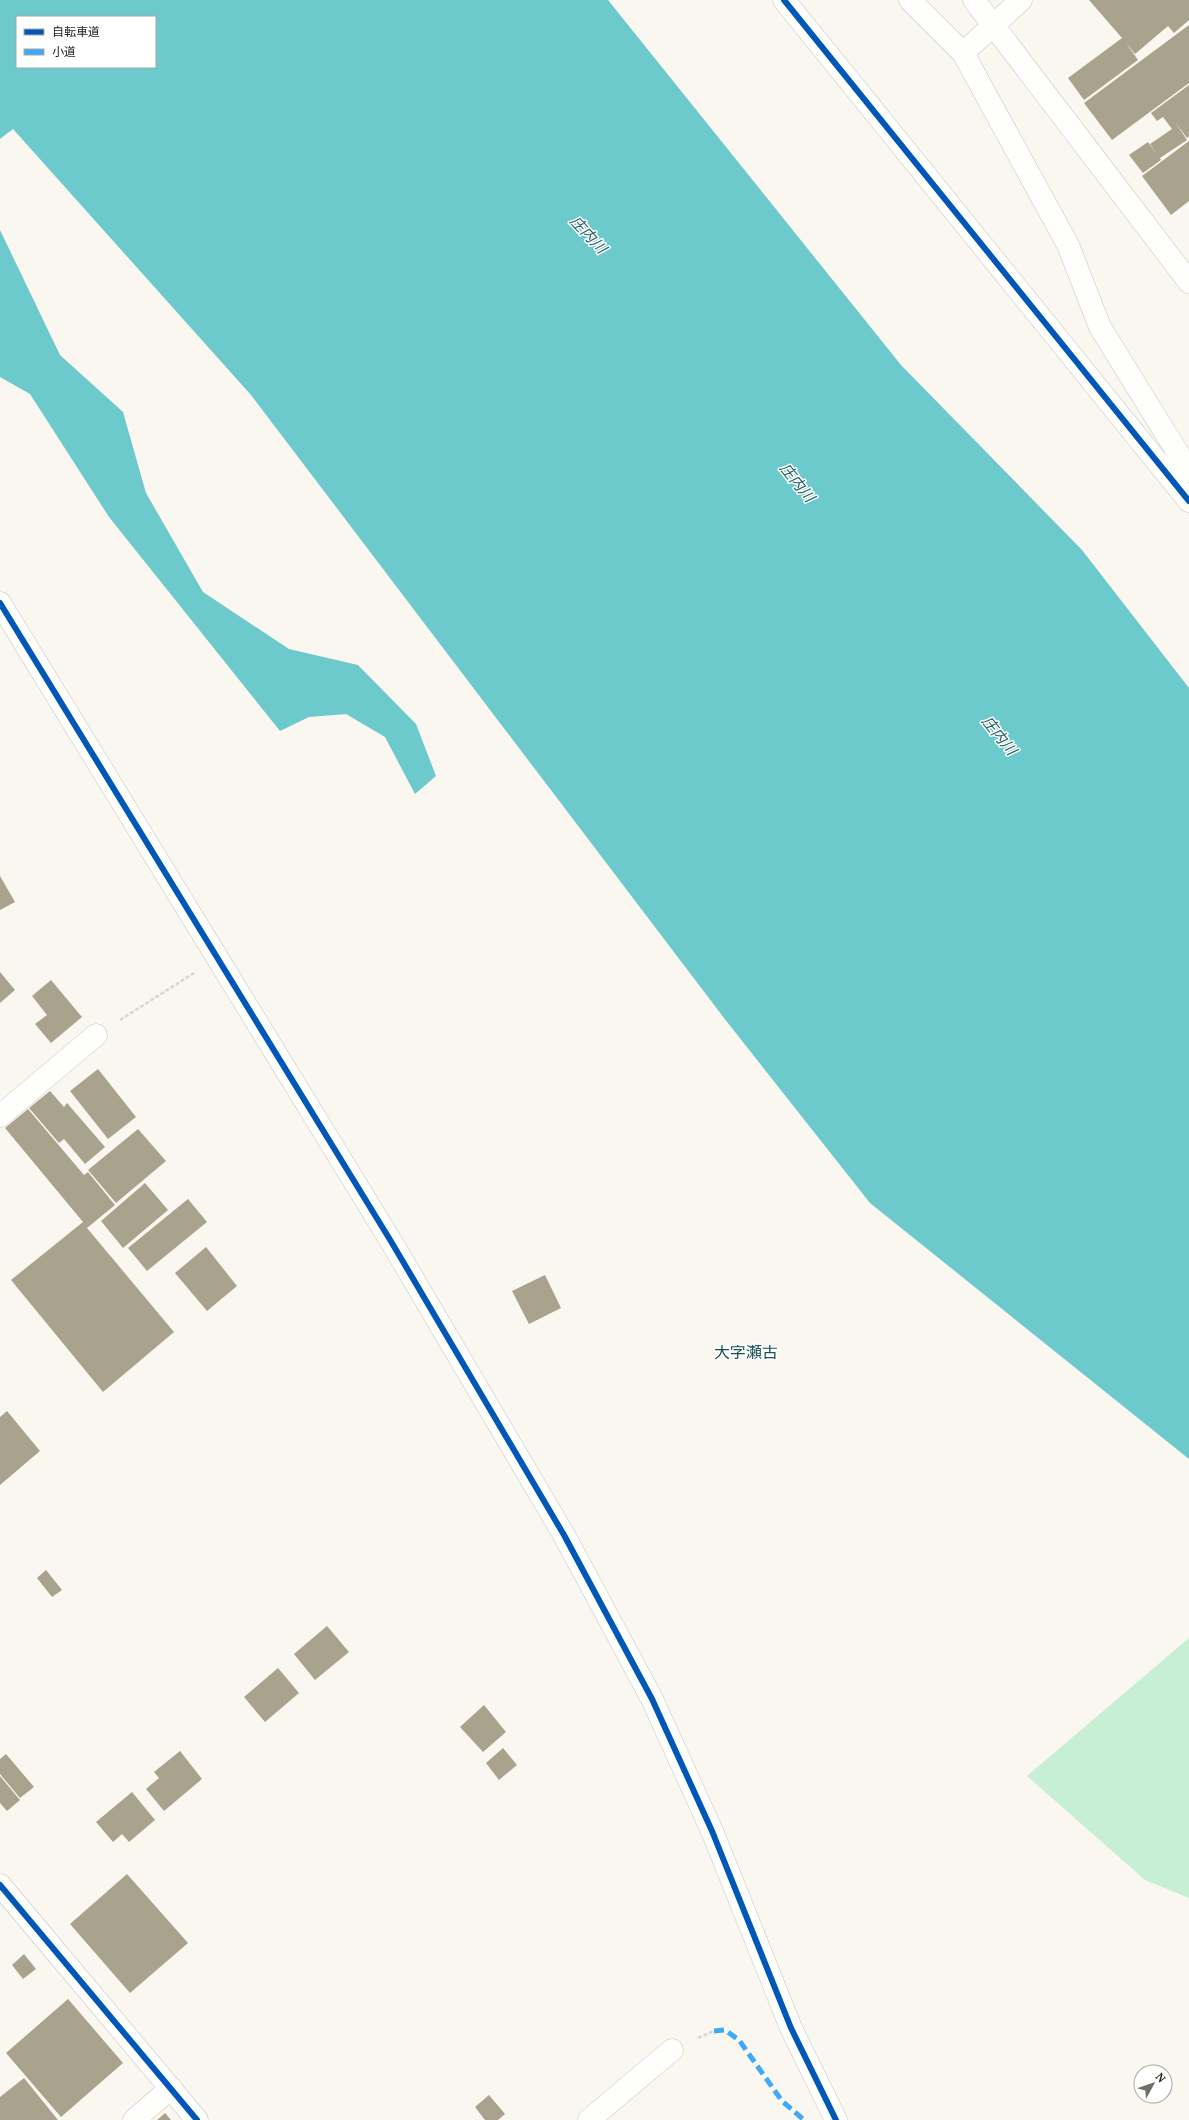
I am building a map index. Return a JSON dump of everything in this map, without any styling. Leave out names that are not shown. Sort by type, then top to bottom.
[{"type":"street","points":[[784,0],[1189,501]]},
{"type":"street","points":[[910,0],[963,53],[1068,244],[1100,327],[1189,471]]},
{"type":"street","points":[[974,0],[1189,282]]},
{"type":"street","points":[[963,53],[1022,0]]},
{"type":"street","points":[[0,603],[392,1243],[564,1535],[652,1699],[712,1831],[791,2028],[836,2120]]},
{"type":"street","points":[[0,1116],[96,1035]]},
{"type":"street","points":[[0,1885],[197,2120]]},
{"type":"street","points":[[589,2120],[672,2050]]},
{"type":"street","points":[[134,2120],[171,2088]]},
{"type":"path","points":[[96,1035],[217,958]]},
{"type":"green space","points":[[1189,1638],[1189,1898],[1145,1880],[1027,1776]]},
{"type":"water","name":"庄内川","points":[[0,0],[608,0],[901,365],[1082,550],[1189,688],[1189,1459],[870,1203],[724,1018],[251,395],[13,129],[0,139]]},
{"type":"water","points":[[0,230],[60,355],[123,412],[146,493],[203,592],[289,649],[358,665],[416,724],[436,776],[415,794],[385,737],[346,714],[309,717],[280,731],[109,517],[30,394],[0,377]]},
{"type":"building","points":[[1089,0],[1189,0],[1189,20],[1174,33],[1168,26],[1135,54],[1126,43],[1138,60],[1084,100],[1068,78],[1122,38]]},
{"type":"building","points":[[1189,25],[1189,83],[1112,140],[1084,103]]},
{"type":"building","points":[[1189,85],[1189,136],[1187,138],[1175,122],[1187,140],[1160,158],[1161,160],[1143,173],[1129,155],[1148,142],[1157,155],[1150,144],[1172,129],[1163,117],[1157,121],[1151,113]]},
{"type":"building","points":[[1189,141],[1189,201],[1171,215],[1142,176]]},
{"type":"building","points":[[0,876],[15,902],[0,910]]},
{"type":"building","points":[[0,972],[15,990],[0,1003]]},
{"type":"building","points":[[51,980],[82,1017],[51,1043],[35,1024],[47,1015],[32,996]]},
{"type":"building","points":[[98,1069],[136,1117],[108,1139],[70,1091]]},
{"type":"building","points":[[50,1091],[64,1107],[67,1103],[105,1147],[85,1164],[64,1139],[59,1143],[29,1108]]},
{"type":"building","points":[[28,1109],[84,1175],[88,1172],[115,1205],[87,1228],[174,1332],[103,1392],[11,1280],[83,1222],[5,1128]]},
{"type":"building","points":[[138,1129],[166,1161],[116,1203],[88,1170]]},
{"type":"building","points":[[145,1183],[168,1210],[123,1248],[101,1221]]},
{"type":"building","points":[[188,1199],[207,1222],[147,1271],[128,1248]]},
{"type":"building","points":[[206,1247],[237,1286],[207,1311],[175,1273]]},
{"type":"building","points":[[545,1275],[561,1308],[529,1324],[512,1291]]},
{"type":"building","points":[[7,1411],[40,1451],[0,1485],[0,1417]]},
{"type":"building","points":[[46,1570],[62,1590],[52,1597],[37,1578]]},
{"type":"building","points":[[327,1626],[349,1652],[315,1680],[294,1654]]},
{"type":"building","points":[[278,1668],[299,1693],[265,1722],[244,1697]]},
{"type":"building","points":[[484,1705],[506,1732],[483,1752],[460,1727]]},
{"type":"building","points":[[503,1748],[517,1765],[499,1780],[486,1763]]},
{"type":"building","points":[[180,1751],[202,1779],[164,1811],[146,1789],[159,1778],[154,1772]]},
{"type":"building","points":[[6,1754],[34,1787],[20,1798],[0,1774],[0,1759]]},
{"type":"building","points":[[0,1776],[20,1800],[7,1811],[0,1803]]},
{"type":"building","points":[[132,1792],[155,1820],[129,1842],[122,1834],[113,1842],[96,1822]]},
{"type":"building","points":[[127,1874],[188,1943],[130,1993],[70,1924]]},
{"type":"building","points":[[24,1954],[36,1969],[23,1979],[12,1965]]},
{"type":"building","points":[[68,1999],[123,2063],[61,2117],[6,2053]]},
{"type":"building","points":[[24,2078],[58,2120],[0,2120],[0,2097]]},
{"type":"building","points":[[489,2095],[505,2114],[498,2120],[485,2120],[475,2107]]},
{"type":"building","points":[[165,2113],[171,2120],[157,2120]]},
{"type":"marked path","points":[[714,2031],[725,2030],[739,2040],[782,2101],[804,2120]]},
{"type":"cycle path","points":[[784,0],[1189,501]]},
{"type":"cycle path","points":[[0,603],[392,1243],[564,1535],[652,1699],[712,1831],[791,2028],[836,2120]]},
{"type":"cycle path","points":[[0,1885],[197,2120]]},
{"type":"district","name":"大字瀬古","points":[[746,1352]]}]
